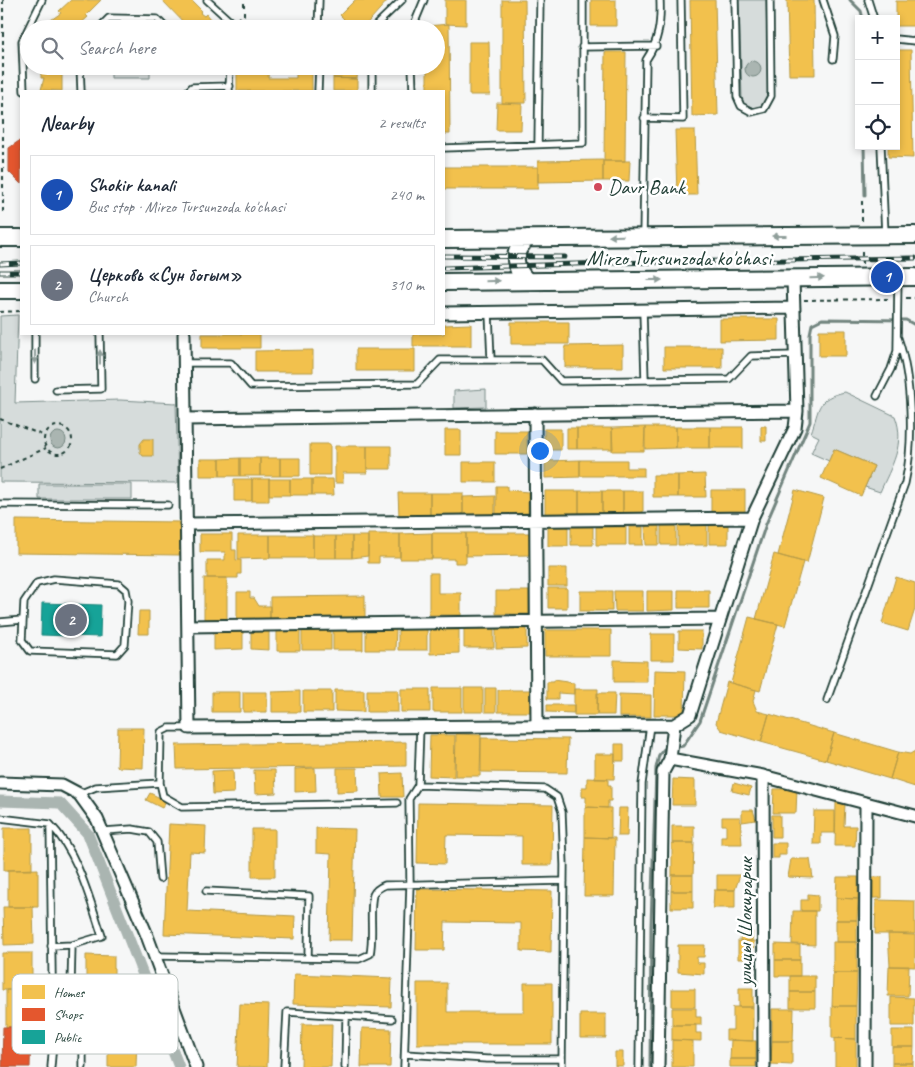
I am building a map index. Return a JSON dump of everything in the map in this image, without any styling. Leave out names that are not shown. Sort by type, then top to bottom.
[{"type":"main road","name":"Mirzo Tursunzoda ko'chasi","points":[[445,239],[915,235]]},
{"type":"main road","points":[[0,238],[20,238]]},
{"type":"main road","points":[[526,281],[519,273],[515,262],[516,252],[528,238]]},
{"type":"main road","name":"Mirzo Tursunzoda ko'chasi","points":[[445,282],[915,277]]},
{"type":"street","points":[[184,335],[189,728],[537,724],[674,725],[690,715],[752,518],[795,428],[797,411],[793,279]]},
{"type":"street","points":[[445,313],[794,308]]},
{"type":"street","points":[[185,420],[797,411]]},
{"type":"street","points":[[535,414],[537,724]]},
{"type":"street","points":[[186,524],[752,518]]},
{"type":"street","points":[[188,626],[720,619]]},
{"type":"street","points":[[658,1067],[663,772],[671,757],[674,725]]},
{"type":"street","points":[[671,757],[763,776],[915,816]]},
{"type":"street","name":"улицы Шокирарик","points":[[763,776],[764,1067]]},
{"type":"street","points":[[0,783],[62,785],[80,794],[104,831],[161,974]]},
{"type":"street","points":[[865,1067],[866,804]]},
{"type":"street","points":[[178,1019],[196,1067]]},
{"type":"lane","points":[[32,20],[42,0]]},
{"type":"lane","points":[[207,0],[225,20]]},
{"type":"lane","points":[[318,20],[319,0]]},
{"type":"lane","points":[[381,20],[402,0]]},
{"type":"lane","points":[[416,20],[424,0]]},
{"type":"lane","points":[[538,144],[540,0]]},
{"type":"lane","points":[[445,148],[583,143],[583,0]]},
{"type":"lane","points":[[643,236],[646,60],[656,46],[661,14],[660,0]]},
{"type":"lane","points":[[644,118],[683,119],[681,0]]},
{"type":"lane","points":[[735,0],[737,97],[743,109],[752,112],[764,109],[771,96],[770,0]]},
{"type":"lane","points":[[823,0],[835,36],[833,58]]},
{"type":"lane","points":[[868,0],[873,15]]},
{"type":"lane","points":[[107,20],[109,18],[158,20]]},
{"type":"lane","points":[[900,39],[915,40]]},
{"type":"lane","points":[[582,47],[656,46]]},
{"type":"lane","points":[[23,75],[24,90]]},
{"type":"lane","points":[[80,75],[81,90]]},
{"type":"lane","points":[[189,90],[192,87],[230,88],[230,75]]},
{"type":"lane","points":[[318,90],[319,75]]},
{"type":"lane","points":[[372,75],[372,90]]},
{"type":"lane","points":[[412,75],[412,90]]},
{"type":"lane","points":[[881,150],[884,235]]},
{"type":"lane","points":[[878,396],[891,369],[898,338],[898,277]]},
{"type":"lane","points":[[643,311],[645,380]]},
{"type":"lane","points":[[489,313],[491,360]]},
{"type":"lane","points":[[35,335],[36,379]]},
{"type":"lane","points":[[56,390],[100,389],[100,335]]},
{"type":"lane","points":[[827,700],[906,483],[909,464],[909,384],[898,338]]},
{"type":"lane","points":[[184,363],[230,363],[251,386],[417,384],[440,360],[542,360],[561,381],[729,379],[751,356],[796,355]]},
{"type":"lane","points":[[0,504],[168,505]]},
{"type":"lane","points":[[54,579],[119,584],[126,590],[128,601],[125,645],[117,654],[30,651],[22,640],[22,620],[24,602],[37,583],[54,579]]},
{"type":"lane","points":[[0,622],[22,620]]},
{"type":"lane","points":[[404,1067],[410,884],[409,799],[418,785],[420,725]]},
{"type":"lane","points":[[639,1067],[642,784],[650,725]]},
{"type":"lane","points":[[189,728],[169,728],[161,732],[160,783],[163,796],[182,807],[397,804]]},
{"type":"lane","points":[[80,794],[96,787],[160,783]]},
{"type":"lane","points":[[418,785],[545,789],[557,797],[562,812],[564,881],[562,1067]]},
{"type":"lane","points":[[0,818],[50,824],[64,839],[86,889],[102,936],[72,945],[51,946]]},
{"type":"lane","points":[[50,824],[52,974]]},
{"type":"lane","points":[[104,831],[132,829],[149,832],[157,842],[160,879]]},
{"type":"lane","points":[[154,956],[359,959],[370,954],[373,942],[374,895],[378,889],[385,885],[564,881]]},
{"type":"lane","points":[[206,891],[309,896],[308,958]]},
{"type":"lane","points":[[71,974],[72,945]]},
{"type":"lane","points":[[284,1067],[287,1012],[346,1017],[392,1018]]},
{"type":"lane","points":[[345,1067],[346,1017]]},
{"type":"lane","points":[[51,1067],[52,1054]]},
{"type":"lane","points":[[83,1054],[83,1067]]},
{"type":"lane","points":[[405,1054],[487,1059],[562,1059]]},
{"type":"path","points":[[3,0],[4,213]]},
{"type":"path","points":[[238,20],[244,15],[244,0]]},
{"type":"path","points":[[861,299],[862,201]]},
{"type":"path","points":[[0,312],[20,311]]},
{"type":"path","points":[[0,418],[45,436]]},
{"type":"path","points":[[57,426],[66,430],[71,437],[70,447],[63,453],[53,453],[46,448],[45,436],[49,430],[57,426]]},
{"type":"path","points":[[0,469],[46,448]]},
{"type":"shaded area","points":[[739,0],[766,0],[768,94],[764,104],[754,108],[744,104],[742,97]]},
{"type":"shaded area","points":[[753,61],[761,69],[753,77],[745,69]]},
{"type":"shaded area","points":[[111,75],[150,75],[150,78],[111,78]]},
{"type":"shaded area","points":[[18,315],[15,403],[120,400],[176,403],[178,483],[0,482],[0,316]]},
{"type":"shaded area","points":[[486,389],[486,407],[454,408],[454,391]]},
{"type":"shaded area","points":[[845,392],[895,416],[899,436],[898,446],[880,492],[865,487],[874,466],[834,449],[829,461],[811,453],[819,437],[811,433],[820,405],[829,397]]},
{"type":"shaded area","points":[[58,432],[64,434],[66,440],[64,446],[58,448],[52,446],[50,440],[52,434]]},
{"type":"shaded area","points":[[39,484],[132,484],[132,499],[39,499]]},
{"type":"building: Homes","points":[[71,0],[101,0],[86,15],[88,17],[85,20],[51,20],[61,13],[59,11]]},
{"type":"building: Homes","points":[[162,0],[191,0],[202,11],[200,13],[204,16],[206,14],[210,19],[209,20],[181,20]]},
{"type":"building: Homes","points":[[355,0],[388,0],[370,20],[343,20],[340,15]]},
{"type":"building: Homes","points":[[445,0],[466,0],[466,25],[445,24]]},
{"type":"building: Homes","points":[[502,0],[525,0],[526,103],[502,103]]},
{"type":"building: Homes","points":[[591,0],[616,0],[616,26],[591,26]]},
{"type":"building: Homes","points":[[690,0],[715,0],[718,115],[692,116]]},
{"type":"building: Homes","points":[[787,0],[814,0],[815,75],[789,75]]},
{"type":"building: Homes","points":[[896,1],[915,1],[915,26],[900,26],[900,15],[896,15]]},
{"type":"building: Homes","points":[[445,24],[449,24],[450,134],[445,134],[445,90],[427,90],[427,75],[445,75]]},
{"type":"building: Homes","points":[[469,42],[489,42],[490,95],[469,95]]},
{"type":"building: Homes","points":[[900,50],[911,50],[913,158],[888,157],[888,150],[900,150]]},
{"type":"building: Homes","points":[[605,52],[626,52],[625,161],[604,161]]},
{"type":"building: Homes","points":[[41,75],[62,75],[62,90],[41,90],[44,78],[41,78]]},
{"type":"building: Homes","points":[[237,75],[268,75],[268,78],[296,78],[296,75],[312,75],[312,90],[237,90]]},
{"type":"building: Homes","points":[[333,75],[357,75],[357,79],[333,78]]},
{"type":"building: Homes","points":[[333,78],[357,79],[357,90],[333,90]]},
{"type":"building: Homes","points":[[497,103],[522,104],[521,130],[496,130]]},
{"type":"building: Homes","points":[[675,130],[695,130],[697,195],[677,195]]},
{"type":"building: Homes","points":[[603,160],[603,181],[538,182],[538,161]]},
{"type":"building: Homes","points":[[603,161],[630,161],[629,181],[603,181]]},
{"type":"building: Homes","points":[[445,167],[538,167],[538,189],[445,189]]},
{"type":"building: Homes","points":[[720,319],[779,319],[779,340],[720,341]]},
{"type":"building: Homes","points":[[511,322],[569,322],[569,344],[511,344]]},
{"type":"building: Homes","points":[[471,324],[471,346],[413,346],[413,335],[445,335],[445,325]]},
{"type":"building: Homes","points":[[819,330],[846,330],[846,356],[819,356]]},
{"type":"building: Homes","points":[[202,335],[260,335],[260,348],[202,348]]},
{"type":"building: Homes","points":[[623,345],[623,367],[565,367],[565,346]]},
{"type":"building: Homes","points":[[664,347],[722,347],[722,368],[664,368]]},
{"type":"building: Homes","points":[[356,349],[415,349],[415,371],[356,371]]},
{"type":"building: Homes","points":[[313,350],[313,372],[255,372],[255,351]]},
{"type":"building: Homes","points":[[761,426],[766,426],[766,441],[761,441]]},
{"type":"building: Homes","points":[[645,427],[676,427],[676,448],[645,449]]},
{"type":"building: Homes","points":[[645,427],[644,451],[612,451],[612,428]]},
{"type":"building: Homes","points":[[676,427],[710,427],[710,448],[676,448]]},
{"type":"building: Homes","points":[[710,427],[743,427],[743,448],[710,448]]},
{"type":"building: Homes","points":[[567,428],[577,428],[577,449],[567,449]]},
{"type":"building: Homes","points":[[577,428],[612,428],[613,449],[577,449]]},
{"type":"building: Homes","points":[[544,429],[561,429],[561,450],[544,450]]},
{"type":"building: Homes","points":[[445,430],[461,430],[461,455],[445,455]]},
{"type":"building: Homes","points":[[495,431],[527,431],[527,454],[495,454]]},
{"type":"building: Homes","points":[[144,439],[153,439],[153,456],[143,456],[140,452],[140,444]]},
{"type":"building: Homes","points":[[310,444],[330,444],[330,475],[310,475]]},
{"type":"building: Homes","points":[[335,446],[367,446],[367,473],[343,473],[343,483],[335,483]]},
{"type":"building: Homes","points":[[367,446],[391,446],[391,469],[367,469]]},
{"type":"building: Homes","points":[[834,449],[874,466],[861,496],[821,478]]},
{"type":"building: Homes","points":[[240,458],[240,476],[220,476],[220,459]]},
{"type":"building: Homes","points":[[240,458],[260,458],[260,476],[240,476]]},
{"type":"building: Homes","points":[[260,458],[280,458],[280,476],[260,476]]},
{"type":"building: Homes","points":[[280,458],[300,458],[300,476],[280,476]]},
{"type":"building: Homes","points":[[200,459],[220,459],[220,476],[200,476]]},
{"type":"building: Homes","points":[[580,460],[627,460],[627,468],[644,468],[644,476],[580,476]]},
{"type":"building: Homes","points":[[580,460],[580,477],[545,478],[545,461]]},
{"type":"building: Homes","points":[[463,462],[495,462],[495,482],[463,482]]},
{"type":"building: Homes","points":[[705,474],[706,497],[678,497],[678,475]]},
{"type":"building: Homes","points":[[653,475],[678,475],[678,497],[653,497]]},
{"type":"building: Homes","points":[[234,479],[252,479],[252,501],[234,501]]},
{"type":"building: Homes","points":[[252,479],[269,479],[269,501],[252,501]]},
{"type":"building: Homes","points":[[269,479],[290,479],[290,495],[269,495]]},
{"type":"building: Homes","points":[[290,479],[312,479],[312,495],[290,495]]},
{"type":"building: Homes","points":[[312,479],[333,479],[334,495],[312,495]]},
{"type":"building: Homes","points":[[496,486],[507,486],[507,490],[528,492],[528,513],[496,514]]},
{"type":"building: Homes","points":[[711,490],[745,490],[745,512],[711,512]]},
{"type":"building: Homes","points":[[795,490],[824,498],[807,563],[778,555]]},
{"type":"building: Homes","points":[[545,491],[579,491],[579,513],[545,514]]},
{"type":"building: Homes","points":[[579,491],[602,491],[602,513],[579,513]]},
{"type":"building: Homes","points":[[602,491],[623,491],[623,513],[602,513]]},
{"type":"building: Homes","points":[[623,491],[643,491],[643,513],[623,513]]},
{"type":"building: Homes","points":[[398,493],[430,493],[430,516],[399,516]]},
{"type":"building: Homes","points":[[430,493],[463,493],[463,516],[430,516]]},
{"type":"building: Homes","points":[[495,496],[495,516],[463,516],[463,497]]},
{"type":"building: Homes","points":[[16,520],[180,522],[180,555],[16,553]]},
{"type":"building: Homes","points":[[678,525],[707,525],[707,545],[678,545]]},
{"type":"building: Homes","points":[[709,525],[728,525],[728,544],[709,544]]},
{"type":"building: Homes","points":[[645,526],[659,526],[659,545],[646,545]]},
{"type":"building: Homes","points":[[661,526],[676,526],[676,545],[661,545]]},
{"type":"building: Homes","points":[[548,527],[568,527],[568,546],[548,546]]},
{"type":"building: Homes","points":[[571,527],[593,527],[593,545],[571,545]]},
{"type":"building: Homes","points":[[596,527],[626,527],[626,545],[596,545]]},
{"type":"building: Homes","points":[[629,527],[643,527],[643,545],[629,545]]},
{"type":"building: Homes","points":[[432,533],[466,533],[466,563],[455,563],[455,559],[432,559]]},
{"type":"building: Homes","points":[[432,533],[432,559],[400,559],[400,534]]},
{"type":"building: Homes","points":[[466,533],[531,533],[531,555],[466,556]]},
{"type":"building: Homes","points":[[200,534],[232,534],[232,550],[236,550],[236,560],[241,560],[241,574],[238,574],[238,578],[207,578],[207,560],[225,560],[225,552],[200,552]]},
{"type":"building: Homes","points":[[368,534],[400,534],[400,557],[379,557],[379,563],[368,563]]},
{"type":"building: Homes","points":[[238,535],[270,535],[270,558],[238,559]]},
{"type":"building: Homes","points":[[270,535],[313,535],[313,558],[270,558]]},
{"type":"building: Homes","points":[[313,536],[336,536],[336,558],[313,558]]},
{"type":"building: Homes","points":[[336,536],[352,536],[352,558],[336,558]]},
{"type":"building: Homes","points":[[352,536],[368,536],[368,556],[352,558]]},
{"type":"building: Homes","points":[[774,554],[803,562],[785,626],[756,619]]},
{"type":"building: Homes","points":[[548,568],[567,568],[567,586],[548,586]]},
{"type":"building: Homes","points":[[429,573],[438,573],[438,593],[461,593],[461,615],[429,615]]},
{"type":"building: Homes","points":[[896,577],[915,583],[915,609],[908,631],[882,623]]},
{"type":"building: Homes","points":[[204,578],[227,578],[227,619],[204,619]]},
{"type":"building: Homes","points":[[548,588],[567,588],[567,608],[548,608]]},
{"type":"building: Homes","points":[[678,590],[709,590],[709,608],[678,608]]},
{"type":"building: Homes","points":[[496,591],[529,591],[529,614],[496,614]]},
{"type":"building: Homes","points":[[580,591],[612,591],[612,611],[580,611]]},
{"type":"building: Homes","points":[[614,591],[643,591],[643,611],[615,611]]},
{"type":"building: Homes","points":[[647,591],[674,591],[674,610],[647,611]]},
{"type":"building: Homes","points":[[237,592],[250,592],[250,598],[254,598],[259,606],[270,606],[270,621],[237,621]]},
{"type":"building: Homes","points":[[365,596],[365,619],[270,619],[270,597]]},
{"type":"building: Homes","points":[[139,611],[149,611],[149,634],[138,634]]},
{"type":"building: Homes","points":[[749,617],[778,624],[760,691],[731,683]]},
{"type":"building: Homes","points":[[214,629],[243,629],[243,649],[214,650]]},
{"type":"building: Homes","points":[[251,629],[269,629],[269,650],[251,649]]},
{"type":"building: Homes","points":[[277,629],[300,629],[300,651],[277,651]]},
{"type":"building: Homes","points":[[302,629],[331,629],[331,650],[302,650]]},
{"type":"building: Homes","points":[[333,629],[363,629],[363,650],[333,650]]},
{"type":"building: Homes","points":[[366,629],[396,629],[395,650],[366,650]]},
{"type":"building: Homes","points":[[398,629],[427,629],[427,650],[398,650]]},
{"type":"building: Homes","points":[[464,629],[494,629],[494,648],[464,648]]},
{"type":"building: Homes","points":[[496,629],[527,629],[527,648],[496,649]]},
{"type":"building: Homes","points":[[430,630],[459,630],[459,653],[430,654]]},
{"type":"building: Homes","points":[[545,630],[611,630],[611,656],[545,656]]},
{"type":"building: Homes","points":[[679,631],[702,631],[702,649],[679,648]]},
{"type":"building: Homes","points":[[651,634],[674,634],[674,660],[651,660]]},
{"type":"building: Homes","points":[[614,660],[647,661],[647,682],[614,682]]},
{"type":"building: Homes","points":[[655,670],[685,671],[684,715],[654,715]]},
{"type":"building: Homes","points":[[553,680],[574,683],[574,694],[558,693],[558,699],[547,699],[547,682],[553,682]]},
{"type":"building: Homes","points":[[727,682],[756,690],[753,701],[757,711],[769,714],[761,742],[721,730],[716,723]]},
{"type":"building: Homes","points":[[433,688],[462,688],[462,712],[433,712]]},
{"type":"building: Homes","points":[[464,688],[483,688],[483,712],[464,712]]},
{"type":"building: Homes","points":[[485,688],[496,688],[496,712],[485,712]]},
{"type":"building: Homes","points":[[401,689],[430,689],[430,712],[401,712]]},
{"type":"building: Homes","points":[[574,689],[598,689],[597,715],[574,715]]},
{"type":"building: Homes","points":[[335,690],[364,690],[364,712],[335,711]]},
{"type":"building: Homes","points":[[367,690],[398,690],[398,712],[367,712]]},
{"type":"building: Homes","points":[[498,690],[530,690],[530,712],[498,712]]},
{"type":"building: Homes","points":[[300,691],[300,712],[272,712],[272,692]]},
{"type":"building: Homes","points":[[303,691],[332,691],[332,712],[303,712]]},
{"type":"building: Homes","points":[[212,692],[240,692],[240,712],[212,712]]},
{"type":"building: Homes","points":[[243,692],[267,692],[267,712],[243,712]]},
{"type":"building: Homes","points":[[597,693],[615,693],[614,715],[597,715]]},
{"type":"building: Homes","points":[[619,694],[651,695],[651,717],[619,717]]},
{"type":"building: Homes","points":[[547,705],[574,705],[574,713],[547,712]]},
{"type":"building: Homes","points":[[769,714],[834,733],[826,760],[761,742]]},
{"type":"building: Homes","points":[[118,728],[144,728],[143,768],[117,767]]},
{"type":"building: Homes","points":[[834,733],[898,752],[890,779],[826,760]]},
{"type":"building: Homes","points":[[456,734],[481,735],[480,776],[455,776]]},
{"type":"building: Homes","points":[[430,735],[455,735],[454,777],[429,776]]},
{"type":"building: Homes","points":[[481,738],[568,739],[567,773],[481,772]]},
{"type":"building: Homes","points":[[406,742],[406,766],[177,769],[176,745]]},
{"type":"building: Homes","points":[[615,744],[624,744],[624,761],[615,761]]},
{"type":"building: Homes","points":[[915,751],[915,787],[890,779],[898,752],[910,754]]},
{"type":"building: Homes","points":[[595,754],[615,754],[614,779],[595,779]]},
{"type":"building: Homes","points":[[315,768],[316,791],[295,792],[295,769]]},
{"type":"building: Homes","points":[[337,768],[357,768],[358,791],[337,792]]},
{"type":"building: Homes","points":[[233,770],[234,793],[213,794],[212,771]]},
{"type":"building: Homes","points":[[254,770],[275,770],[276,793],[255,794]]},
{"type":"building: Homes","points":[[402,773],[403,797],[382,797],[381,774]]},
{"type":"building: Homes","points":[[587,778],[608,779],[608,785],[611,785],[611,801],[608,801],[608,808],[586,807],[586,797],[582,797],[582,787],[587,787]]},
{"type":"building: Homes","points":[[673,779],[695,780],[695,805],[672,805]]},
{"type":"building: Homes","points":[[734,783],[751,788],[749,795],[732,791]]},
{"type":"building: Homes","points":[[774,789],[797,789],[796,813],[773,813]]},
{"type":"building: Homes","points":[[150,793],[166,801],[162,808],[146,800]]},
{"type":"building: Homes","points":[[418,803],[553,805],[552,865],[522,865],[522,836],[446,835],[445,864],[417,863]]},
{"type":"building: Homes","points":[[836,803],[845,803],[844,826],[856,826],[855,846],[835,846]]},
{"type":"building: Homes","points":[[585,807],[611,808],[611,838],[585,837]]},
{"type":"building: Homes","points":[[619,808],[628,808],[627,836],[618,836]]},
{"type":"building: Homes","points":[[742,810],[753,810],[756,820],[742,822]]},
{"type":"building: Homes","points":[[814,811],[835,811],[835,833],[821,833],[821,844],[813,844]]},
{"type":"building: Homes","points":[[772,815],[780,815],[780,837],[772,837]]},
{"type":"building: Homes","points":[[722,817],[740,817],[742,844],[721,844],[721,836],[726,836],[726,825],[722,825]]},
{"type":"building: Homes","points":[[169,824],[206,826],[205,853],[190,852],[187,911],[295,916],[294,939],[164,934]]},
{"type":"building: Homes","points":[[672,826],[694,826],[694,843],[672,843]]},
{"type":"building: Homes","points":[[4,828],[32,828],[32,870],[4,870]]},
{"type":"building: Homes","points":[[316,828],[355,829],[352,940],[329,940],[331,854],[316,853]]},
{"type":"building: Homes","points":[[252,829],[275,829],[275,877],[252,877]]},
{"type":"building: Homes","points":[[585,837],[615,838],[614,896],[584,896]]},
{"type":"building: Homes","points":[[672,843],[694,843],[693,875],[672,875]]},
{"type":"building: Homes","points":[[772,843],[786,843],[786,855],[772,858]]},
{"type":"building: Homes","points":[[791,859],[810,859],[813,878],[788,877]]},
{"type":"building: Homes","points":[[38,869],[38,907],[8,907],[8,870]]},
{"type":"building: Homes","points":[[672,875],[693,875],[693,891],[671,891]]},
{"type":"building: Homes","points":[[717,875],[740,875],[735,890],[717,890]]},
{"type":"building: Homes","points":[[837,877],[858,877],[858,899],[836,898]]},
{"type":"building: Homes","points":[[873,877],[882,877],[882,898],[873,898]]},
{"type":"building: Homes","points":[[417,889],[552,891],[551,952],[521,951],[521,923],[445,922],[444,950],[416,950]]},
{"type":"building: Homes","points":[[714,890],[735,890],[735,908],[713,908]]},
{"type":"building: Homes","points":[[671,891],[693,891],[693,908],[671,908]]},
{"type":"building: Homes","points":[[808,894],[818,895],[818,911],[801,911],[801,900],[808,900]]},
{"type":"building: Homes","points":[[836,898],[858,899],[857,920],[836,920]]},
{"type":"building: Homes","points":[[876,900],[915,901],[915,934],[875,934]]},
{"type":"building: Homes","points":[[3,907],[33,907],[34,944],[4,945]]},
{"type":"building: Homes","points":[[793,911],[815,911],[815,945],[792,944]]},
{"type":"building: Homes","points":[[836,920],[857,920],[857,942],[836,942]]},
{"type":"building: Homes","points":[[741,932],[753,932],[752,941],[740,941]]},
{"type":"building: Homes","points":[[888,934],[915,935],[915,967],[890,966]]},
{"type":"building: Homes","points":[[738,941],[754,941],[753,959],[738,959]]},
{"type":"building: Homes","points":[[833,942],[857,942],[857,973],[833,973]]},
{"type":"building: Homes","points":[[775,944],[800,945],[800,960],[775,960]]},
{"type":"building: Homes","points":[[678,945],[705,945],[704,957],[697,957],[697,963],[704,963],[704,974],[678,972]]},
{"type":"building: Homes","points":[[2,953],[32,953],[32,974],[12,974],[12,990],[2,990]]},
{"type":"building: Homes","points":[[86,955],[114,956],[114,974],[86,974]]},
{"type":"building: Homes","points":[[775,960],[800,960],[800,976],[775,976]]},
{"type":"building: Homes","points":[[889,966],[909,966],[908,996],[888,996]]},
{"type":"building: Homes","points":[[833,973],[857,973],[856,1006],[832,1006]]},
{"type":"building: Homes","points":[[294,974],[392,978],[391,1007],[293,1004]]},
{"type":"building: Homes","points":[[790,976],[815,976],[815,992],[790,992]]},
{"type":"building: Homes","points":[[417,983],[447,983],[447,1012],[524,1012],[524,983],[552,983],[552,1044],[417,1044]]},
{"type":"building: Homes","points":[[739,988],[753,988],[753,1007],[739,1007]]},
{"type":"building: Homes","points":[[672,989],[695,989],[695,1007],[672,1007]]},
{"type":"building: Homes","points":[[6,990],[12,990],[12,1027],[6,1027]]},
{"type":"building: Homes","points":[[790,992],[815,992],[815,1008],[790,1008]]},
{"type":"building: Homes","points":[[891,997],[914,998],[914,1026],[891,1026]]},
{"type":"building: Homes","points":[[240,1004],[269,1005],[267,1067],[237,1067]]},
{"type":"building: Homes","points":[[832,1006],[856,1006],[856,1039],[832,1038]]},
{"type":"building: Homes","points":[[733,1007],[753,1007],[753,1041],[726,1040],[726,1030],[733,1030]]},
{"type":"building: Homes","points":[[672,1008],[696,1008],[696,1017],[701,1017],[701,1025],[672,1025]]},
{"type":"building: Homes","points":[[772,1009],[794,1009],[793,1041],[772,1041]]},
{"type":"building: Homes","points":[[580,1014],[606,1014],[606,1038],[580,1038]]},
{"type":"building: Homes","points":[[302,1024],[332,1024],[331,1067],[301,1067]]},
{"type":"building: Homes","points":[[672,1025],[696,1025],[696,1033],[701,1033],[701,1041],[672,1040]]},
{"type":"building: Homes","points":[[362,1028],[391,1029],[390,1067],[361,1067]]},
{"type":"building: Homes","points":[[892,1030],[914,1030],[914,1047],[892,1047]]},
{"type":"building: Homes","points":[[835,1038],[856,1039],[856,1067],[835,1067]]},
{"type":"building: Homes","points":[[672,1040],[693,1041],[693,1067],[672,1067]]},
{"type":"building: Homes","points":[[731,1040],[756,1041],[756,1059],[730,1059]]},
{"type":"building: Homes","points":[[772,1041],[792,1041],[792,1065],[771,1064]]},
{"type":"building: Homes","points":[[892,1047],[914,1047],[913,1063],[892,1063]]},
{"type":"building: Homes","points":[[615,1052],[623,1052],[623,1066],[615,1066]]},
{"type":"building: Homes","points":[[108,1054],[136,1054],[136,1067],[108,1067]]},
{"type":"building: Homes","points":[[730,1059],[756,1059],[756,1067],[730,1067]]},
{"type":"building: Homes","points":[[892,1063],[913,1063],[913,1067],[892,1067]]},
{"type":"building: Shops","points":[[20,142],[20,183],[9,172],[9,148]]},
{"type":"building: Shops","points":[[3,1027],[12,1027],[12,1054],[30,1054],[30,1067],[2,1067]]},
{"type":"building: Public","points":[[42,603],[101,605],[100,637],[41,635]]},
{"type":"waterway","points":[[850,0],[861,11],[862,15]]},
{"type":"waterway","points":[[864,150],[865,195]]},
{"type":"waterway","points":[[674,748],[683,746],[700,721],[766,524],[810,422],[810,334],[812,324],[822,319],[906,320],[915,325]]},
{"type":"waterway","points":[[650,1067],[651,926],[656,768],[659,755],[664,749],[668,749]]},
{"type":"waterway","points":[[0,801],[60,803],[88,834],[143,974]]},
{"type":"waterway","points":[[174,1054],[179,1067]]},
{"type":"railway","points":[[445,256],[565,257]]},
{"type":"railway","points":[[445,268],[607,263],[915,258]]},
{"type":"railway","points":[[0,264],[20,263]]},
{"type":"railway","points":[[0,272],[20,272]]},
{"type":"place","name":"Davr Bank","points":[[598,187]]},
{"type":"place","name":"Shokir kanali","points":[[887,277]]},
{"type":"place","name":"Церковь «Сун богым»","points":[[71,620]]}]
